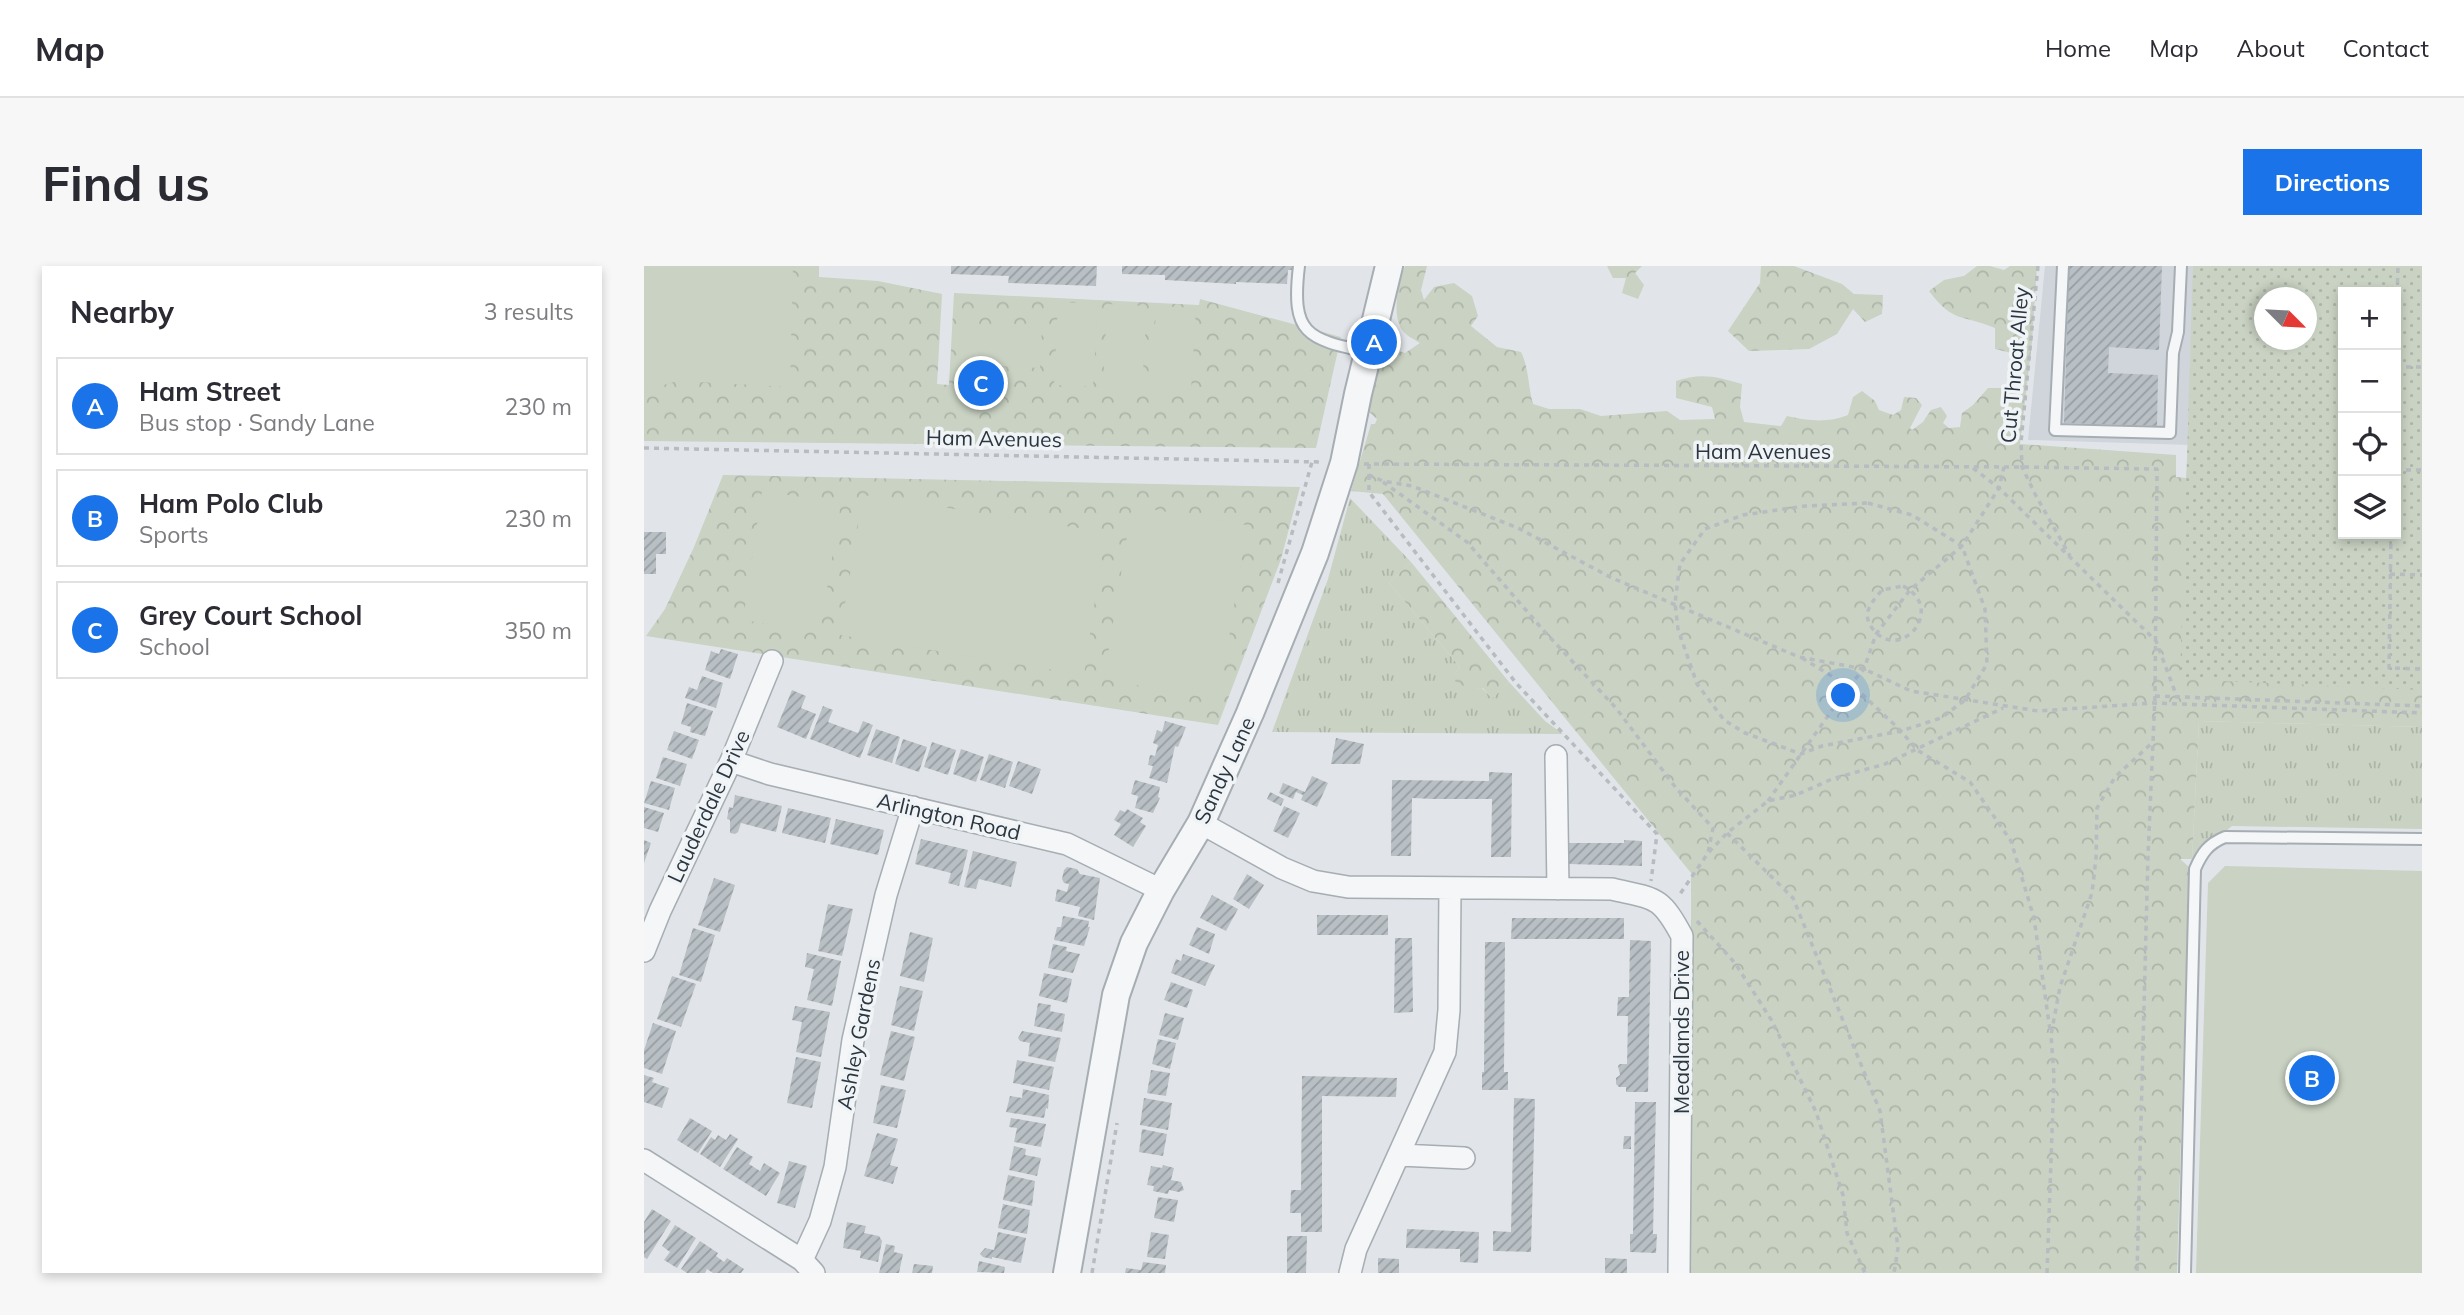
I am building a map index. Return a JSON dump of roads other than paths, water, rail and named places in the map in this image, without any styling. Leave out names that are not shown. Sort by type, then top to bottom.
[{"type":"street","name":"Sandy Lane","points":[[1068,1273],[1116,995],[1134,943],[1160,890],[1201,823],[1250,713],[1315,553],[1356,464],[1368,352],[1389,266]]},
{"type":"street","name":"Lauderdale Drive","points":[[644,951],[660,911],[732,761],[772,661]]},
{"type":"street","points":[[1201,823],[1282,868],[1313,881],[1348,887],[1558,889],[1556,756]]},
{"type":"street","name":"Arlington Road","points":[[732,761],[770,774],[1067,844],[1160,890]]},
{"type":"street","name":"Ashley Gardens","points":[[808,1266],[835,1167],[853,1040],[886,895],[913,807]]},
{"type":"street","points":[[1350,1273],[1356,1249],[1445,1052],[1449,1010],[1450,888]]},
{"type":"street","name":"Meadlands Drive","points":[[1558,889],[1612,889],[1658,903],[1682,936],[1679,1273]]},
{"type":"street","points":[[1400,1155],[1464,1158]]},
{"type":"street","points":[[644,1160],[808,1266]]},
{"type":"lane","points":[[1299,266],[1296,296],[1301,323],[1320,340],[1368,352]]},
{"type":"lane","points":[[2063,266],[2055,430],[2170,433],[2173,353],[2178,332],[2181,266]]},
{"type":"lane","points":[[2185,1273],[2195,869],[2202,853],[2210,843],[2225,836],[2422,839]]},
{"type":"place","name":"Ham Street","points":[[1374,342]]},
{"type":"place","name":"Grey Court School","points":[[981,383]]},
{"type":"place","name":"Ham Polo Club","points":[[2312,1078]]}]
